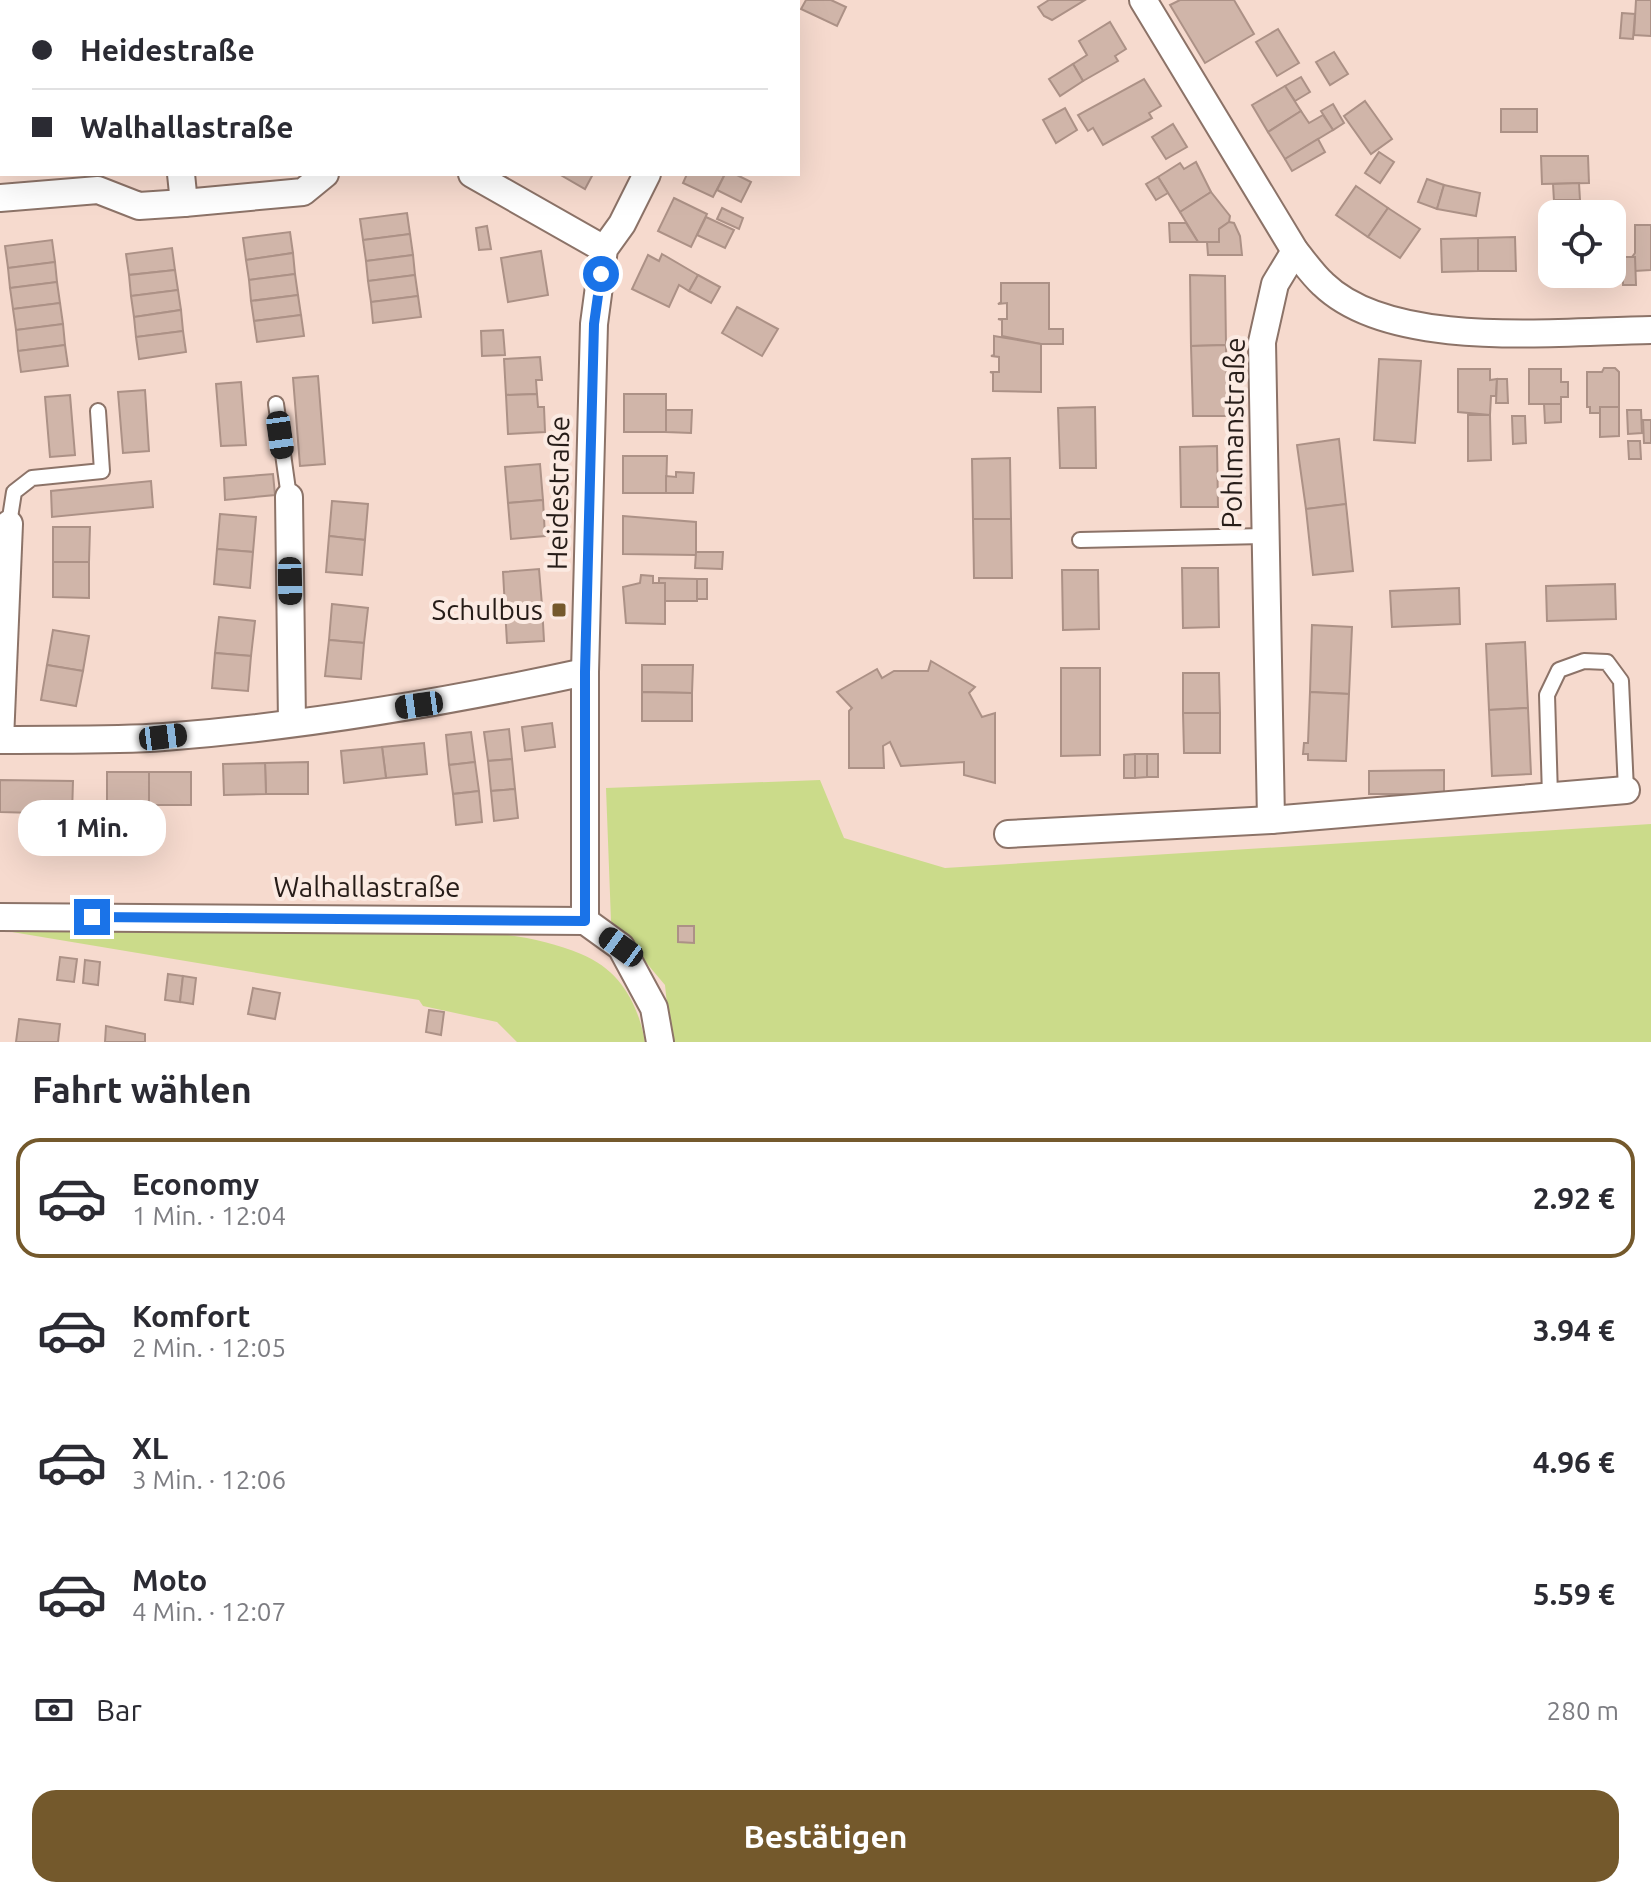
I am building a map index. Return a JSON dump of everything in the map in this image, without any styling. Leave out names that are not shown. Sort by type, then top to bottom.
[{"type":"street","points":[[1143,0],[1295,251],[1324,286],[1356,307],[1396,324],[1447,332],[1651,330]]},
{"type":"street","points":[[181,176],[184,203]]},
{"type":"street","points":[[0,198],[98,190],[139,206],[184,203],[303,192],[323,176]]},
{"type":"street","points":[[476,176],[604,249]]},
{"type":"street","name":"Heidestraße","points":[[585,921],[585,672],[594,324],[604,249],[622,224],[646,176]]},
{"type":"street","name":"Pohlmanstraße","points":[[1271,820],[1262,342],[1275,284],[1295,251]]},
{"type":"street","points":[[289,497],[292,722]]},
{"type":"street","points":[[9,524],[0,740],[163,737],[451,701],[585,672]]},
{"type":"street","points":[[1008,834],[1271,820],[1626,790]]},
{"type":"street","name":"Walhallastraße","points":[[0,917],[585,921]]},
{"type":"street","points":[[585,921],[621,947],[654,1008],[660,1042]]},
{"type":"lane","points":[[276,404],[289,497]]},
{"type":"lane","points":[[9,524],[14,492],[32,478],[102,471],[98,411]]},
{"type":"lane","points":[[1080,540],[1264,536]]},
{"type":"lane","points":[[1550,796],[1547,695],[1559,670],[1584,661],[1607,662],[1621,681],[1626,790]]},
{"type":"green space","points":[[820,780],[844,838],[945,868],[1651,824],[1651,1042],[671,1042],[665,985],[611,921],[606,788]]},
{"type":"green space","points":[[0,930],[459,931],[522,937],[581,954],[606,969],[632,1001],[645,1042],[517,1042],[497,1022],[423,1006],[419,1000]]},
{"type":"building","points":[[806,0],[831,0],[846,7],[837,26],[801,9]]},
{"type":"building","points":[[1049,0],[1085,0],[1052,20],[1044,16],[1038,7]]},
{"type":"building","points":[[1180,0],[1234,0],[1254,34],[1205,63],[1170,5]]},
{"type":"building","points":[[1636,0],[1651,0],[1651,36],[1634,35]]},
{"type":"building","points":[[1622,13],[1635,14],[1633,39],[1620,38]]},
{"type":"building","points":[[1110,22],[1126,49],[1115,56],[1118,61],[1083,81],[1073,64],[1087,55],[1079,41]]},
{"type":"building","points":[[1278,29],[1299,63],[1277,76],[1256,42]]},
{"type":"building","points":[[1334,52],[1348,74],[1330,85],[1316,62]]},
{"type":"building","points":[[1073,64],[1083,81],[1060,96],[1049,79]]},
{"type":"building","points":[[1301,77],[1310,92],[1295,101],[1285,86]]},
{"type":"building","points":[[1144,79],[1161,106],[1149,113],[1152,118],[1103,145],[1093,128],[1088,131],[1078,115]]},
{"type":"building","points":[[1285,86],[1301,111],[1268,132],[1252,105]]},
{"type":"building","points":[[1365,101],[1392,139],[1371,154],[1344,116]]},
{"type":"building","points":[[1333,104],[1344,123],[1333,130],[1321,111]]},
{"type":"building","points":[[1065,108],[1077,130],[1056,143],[1043,120]]},
{"type":"building","points":[[1501,109],[1537,109],[1537,132],[1501,132]]},
{"type":"building","points":[[1301,111],[1309,123],[1323,115],[1333,130],[1285,159],[1268,132]]},
{"type":"building","points":[[1173,124],[1187,147],[1166,159],[1152,137]]},
{"type":"building","points":[[1318,139],[1325,152],[1292,171],[1285,159]]},
{"type":"building","points":[[1379,152],[1394,162],[1380,183],[1365,173]]},
{"type":"building","points":[[1541,156],[1588,156],[1589,183],[1542,184]]},
{"type":"building","points":[[1196,162],[1211,192],[1180,212],[1158,177],[1180,163],[1184,169]]},
{"type":"building","points":[[562,176],[592,176],[585,189]]},
{"type":"building","points":[[686,176],[724,176],[713,197],[683,183]]},
{"type":"building","points":[[724,176],[739,176],[751,182],[741,202],[717,190]]},
{"type":"building","points":[[1158,177],[1168,193],[1156,200],[1146,184]]},
{"type":"building","points":[[1427,179],[1444,185],[1437,209],[1418,202]]},
{"type":"building","points":[[1579,183],[1580,200],[1554,200],[1553,184]]},
{"type":"building","points":[[1444,185],[1480,193],[1476,216],[1437,209]]},
{"type":"building","points":[[1356,186],[1388,208],[1368,237],[1336,215]]},
{"type":"building","points":[[1211,192],[1230,216],[1229,222],[1219,229],[1219,242],[1198,242],[1180,212]]},
{"type":"building","points":[[674,198],[707,214],[691,247],[658,231]]},
{"type":"building","points":[[722,208],[743,218],[739,229],[717,219]]},
{"type":"building","points":[[1388,208],[1420,229],[1400,258],[1368,237]]},
{"type":"building","points":[[407,213],[410,234],[363,240],[360,219]]},
{"type":"building","points":[[706,217],[734,230],[725,248],[697,235]]},
{"type":"building","points":[[1229,222],[1234,223],[1240,236],[1242,255],[1208,255],[1207,242],[1219,242],[1219,229]]},
{"type":"building","points":[[1169,223],[1186,223],[1198,242],[1170,242]]},
{"type":"building","points":[[1635,225],[1651,225],[1651,270],[1635,271],[1635,257],[1632,257],[1635,253]]},
{"type":"building","points":[[487,226],[491,249],[479,250],[476,228]]},
{"type":"building","points":[[290,232],[293,253],[246,260],[243,238]]},
{"type":"building","points":[[410,234],[413,255],[366,261],[363,240]]},
{"type":"building","points":[[1515,237],[1516,271],[1478,271],[1478,238]]},
{"type":"building","points":[[1478,238],[1478,271],[1442,272],[1441,239]]},
{"type":"building","points":[[52,240],[55,262],[8,268],[5,246]]},
{"type":"building","points":[[172,248],[175,270],[129,275],[126,254]]},
{"type":"building","points":[[541,251],[548,295],[508,302],[501,258]]},
{"type":"building","points":[[293,253],[295,274],[249,280],[246,260]]},
{"type":"building","points":[[662,254],[698,275],[689,291],[679,285],[669,307],[632,289],[648,255],[659,261]]},
{"type":"building","points":[[413,255],[415,275],[368,281],[366,261]]},
{"type":"building","points":[[1626,257],[1635,257],[1636,285],[1626,285]]},
{"type":"building","points":[[55,262],[57,282],[10,288],[8,268]]},
{"type":"building","points":[[175,270],[178,290],[131,296],[129,275]]},
{"type":"building","points":[[295,274],[298,295],[251,301],[249,280]]},
{"type":"building","points":[[415,275],[418,296],[371,302],[368,281]]},
{"type":"building","points":[[698,275],[720,287],[711,303],[689,291]]},
{"type":"building","points":[[1190,275],[1225,276],[1226,345],[1191,346]]},
{"type":"building","points":[[57,282],[60,303],[13,309],[10,288]]},
{"type":"building","points":[[1001,283],[1049,283],[1049,329],[1063,329],[1063,344],[1041,344],[1002,336],[1002,320],[998,319],[1007,319],[1007,303],[998,304],[1001,302]]},
{"type":"building","points":[[178,290],[181,310],[134,317],[131,296]]},
{"type":"building","points":[[298,295],[301,315],[254,321],[251,301]]},
{"type":"building","points":[[418,296],[421,317],[373,323],[371,302]]},
{"type":"building","points":[[60,303],[63,324],[16,330],[13,309]]},
{"type":"building","points":[[737,307],[778,329],[762,356],[722,333]]},
{"type":"building","points":[[181,310],[183,331],[136,337],[134,317]]},
{"type":"building","points":[[301,315],[304,336],[257,342],[254,321]]},
{"type":"building","points":[[63,324],[65,345],[18,351],[16,330]]},
{"type":"building","points":[[503,330],[505,355],[482,356],[481,331]]},
{"type":"building","points":[[183,331],[186,352],[139,359],[136,337]]},
{"type":"building","points":[[994,336],[1041,344],[1041,392],[993,391],[993,373],[990,372],[999,372],[999,357],[991,356],[994,355]]},
{"type":"building","points":[[65,345],[68,366],[21,372],[18,351]]},
{"type":"building","points":[[1226,345],[1227,416],[1193,416],[1191,346]]},
{"type":"building","points":[[540,357],[542,380],[536,380],[537,394],[506,395],[504,359]]},
{"type":"building","points":[[1379,359],[1421,361],[1415,443],[1374,440]]},
{"type":"building","points":[[1604,368],[1615,368],[1619,372],[1619,407],[1600,407],[1600,413],[1590,413],[1590,407],[1587,407],[1587,372],[1602,372]]},
{"type":"building","points":[[1458,369],[1490,369],[1490,380],[1497,379],[1496,396],[1491,396],[1490,415],[1458,412]]},
{"type":"building","points":[[1529,369],[1561,369],[1561,382],[1568,382],[1568,397],[1561,397],[1561,404],[1529,404]]},
{"type":"building","points":[[318,376],[325,464],[300,466],[293,378]]},
{"type":"building","points":[[1497,379],[1507,379],[1508,403],[1496,403]]},
{"type":"building","points":[[241,382],[246,445],[221,446],[216,384]]},
{"type":"building","points":[[145,390],[149,451],[123,453],[118,392]]},
{"type":"building","points":[[537,394],[538,407],[544,407],[545,432],[508,434],[506,395]]},
{"type":"building","points":[[624,394],[666,394],[666,432],[624,432]]},
{"type":"building","points":[[70,395],[75,455],[50,457],[45,397]]},
{"type":"building","points":[[1544,404],[1561,404],[1561,422],[1545,423]]},
{"type":"building","points":[[1095,407],[1096,468],[1060,468],[1058,408]]},
{"type":"building","points":[[1600,407],[1619,407],[1619,436],[1600,437]]},
{"type":"building","points":[[666,410],[692,410],[691,433],[666,432]]},
{"type":"building","points":[[1627,410],[1641,410],[1642,433],[1628,434]]},
{"type":"building","points":[[1468,415],[1490,415],[1491,460],[1468,461]]},
{"type":"building","points":[[1512,416],[1525,416],[1526,443],[1513,444]]},
{"type":"building","points":[[1643,420],[1651,420],[1651,443],[1644,443]]},
{"type":"building","points":[[1339,439],[1346,504],[1306,509],[1297,445]]},
{"type":"building","points":[[1628,441],[1640,441],[1641,459],[1629,459]]},
{"type":"building","points":[[1217,446],[1218,507],[1181,507],[1180,447]]},
{"type":"building","points":[[623,456],[667,456],[666,493],[623,493]]},
{"type":"building","points":[[1010,458],[1011,519],[973,519],[972,459]]},
{"type":"building","points":[[540,464],[543,500],[508,503],[505,467]]},
{"type":"building","points":[[676,472],[694,473],[693,493],[666,493],[666,476],[676,477]]},
{"type":"building","points":[[273,474],[275,495],[225,500],[224,478]]},
{"type":"building","points":[[151,481],[153,507],[52,517],[51,491]]},
{"type":"building","points":[[543,500],[545,536],[511,539],[508,503]]},
{"type":"building","points":[[332,501],[368,504],[365,540],[329,536]]},
{"type":"building","points":[[1346,504],[1353,571],[1313,575],[1306,509]]},
{"type":"building","points":[[220,514],[256,517],[253,552],[217,549]]},
{"type":"building","points":[[623,516],[696,522],[696,555],[623,554]]},
{"type":"building","points":[[973,519],[1011,519],[1012,578],[974,578]]},
{"type":"building","points":[[53,527],[90,527],[89,562],[53,562]]},
{"type":"building","points":[[329,536],[365,540],[362,575],[326,572]]},
{"type":"building","points":[[217,549],[253,552],[250,588],[214,584]]},
{"type":"building","points":[[696,552],[723,552],[722,569],[695,568]]},
{"type":"building","points":[[53,562],[89,562],[89,598],[53,597]]},
{"type":"building","points":[[1182,568],[1218,568],[1219,627],[1183,628]]},
{"type":"building","points":[[539,569],[542,605],[505,608],[503,572]]},
{"type":"building","points":[[1062,570],[1098,570],[1099,629],[1063,630]]},
{"type":"building","points":[[641,575],[653,576],[653,583],[665,583],[665,624],[626,623],[623,587],[640,583]]},
{"type":"building","points":[[659,578],[697,579],[697,601],[665,601],[665,583],[659,583]]},
{"type":"building","points":[[697,579],[707,579],[707,599],[697,599]]},
{"type":"building","points":[[1615,584],[1616,619],[1547,621],[1546,586]]},
{"type":"building","points":[[1459,588],[1460,624],[1392,627],[1390,591]]},
{"type":"building","points":[[332,604],[368,608],[364,643],[329,640]]},
{"type":"building","points":[[542,605],[544,641],[507,643],[505,608]]},
{"type":"building","points":[[219,617],[255,621],[251,656],[215,653]]},
{"type":"building","points":[[1312,625],[1352,627],[1349,694],[1310,692]]},
{"type":"building","points":[[53,630],[89,636],[83,671],[47,665]]},
{"type":"building","points":[[329,640],[364,643],[361,679],[325,676]]},
{"type":"building","points":[[1525,642],[1528,708],[1489,710],[1486,644]]},
{"type":"building","points":[[215,653],[251,656],[248,691],[212,688]]},
{"type":"building","points":[[931,661],[975,687],[969,693],[982,717],[995,713],[995,783],[964,775],[964,762],[901,766],[890,742],[883,746],[884,768],[849,768],[849,711],[852,708],[837,692],[877,669],[882,678],[894,671],[928,671]]},
{"type":"building","points":[[47,665],[83,671],[76,706],[41,700]]},
{"type":"building","points":[[642,665],[693,665],[692,693],[642,692]]},
{"type":"building","points":[[1061,668],[1100,668],[1100,755],[1061,756]]},
{"type":"building","points":[[1183,673],[1219,673],[1220,713],[1183,713]]},
{"type":"building","points":[[642,692],[692,693],[692,721],[642,721]]},
{"type":"building","points":[[1310,692],[1349,694],[1346,761],[1308,760],[1308,754],[1303,754],[1304,743],[1308,743]]},
{"type":"building","points":[[1528,708],[1531,774],[1492,776],[1489,710]]},
{"type":"building","points":[[1183,713],[1220,713],[1220,753],[1184,753]]},
{"type":"building","points":[[552,723],[555,747],[525,751],[522,727]]},
{"type":"building","points":[[509,729],[512,759],[488,761],[484,732]]},
{"type":"building","points":[[471,732],[475,762],[449,765],[446,735]]},
{"type":"building","points":[[424,743],[427,774],[386,778],[382,747]]},
{"type":"building","points":[[382,747],[386,778],[344,783],[341,751]]},
{"type":"building","points":[[1135,754],[1147,754],[1147,777],[1135,778]]},
{"type":"building","points":[[1135,754],[1135,778],[1124,778],[1124,755]]},
{"type":"building","points":[[1147,754],[1158,754],[1158,777],[1147,777]]},
{"type":"building","points":[[512,759],[515,789],[491,791],[488,761]]},
{"type":"building","points":[[308,762],[308,794],[266,794],[265,763]]},
{"type":"building","points":[[475,762],[479,791],[453,794],[449,765]]},
{"type":"building","points":[[265,763],[266,794],[224,795],[223,764]]},
{"type":"building","points":[[1444,770],[1444,794],[1369,794],[1369,771]]},
{"type":"building","points":[[107,772],[149,772],[149,805],[107,805]]},
{"type":"building","points":[[149,772],[191,772],[191,805],[149,805]]},
{"type":"building","points":[[0,780],[73,781],[72,814],[0,812]]},
{"type":"building","points":[[515,789],[518,818],[494,821],[491,791]]},
{"type":"building","points":[[479,791],[482,822],[456,825],[453,794]]},
{"type":"building","points":[[678,926],[694,926],[694,943],[678,942]]},
{"type":"building","points":[[60,957],[77,959],[74,982],[57,980]]},
{"type":"building","points":[[85,960],[100,962],[98,985],[83,983]]},
{"type":"building","points":[[168,974],[183,976],[180,1002],[165,1000]]},
{"type":"building","points":[[183,976],[196,978],[193,1004],[180,1002]]},
{"type":"building","points":[[253,988],[280,993],[275,1019],[248,1014]]},
{"type":"building","points":[[429,1010],[444,1012],[441,1035],[426,1032]]},
{"type":"building","points":[[19,1019],[60,1024],[58,1042],[16,1042]]},
{"type":"building","points":[[106,1026],[145,1034],[145,1042],[105,1042]]},
{"type":"place","name":"Schulbus","points":[[559,610]]},
{"type":"route","points":[[92,917],[585,921],[585,672],[594,324],[601,274]]}]
